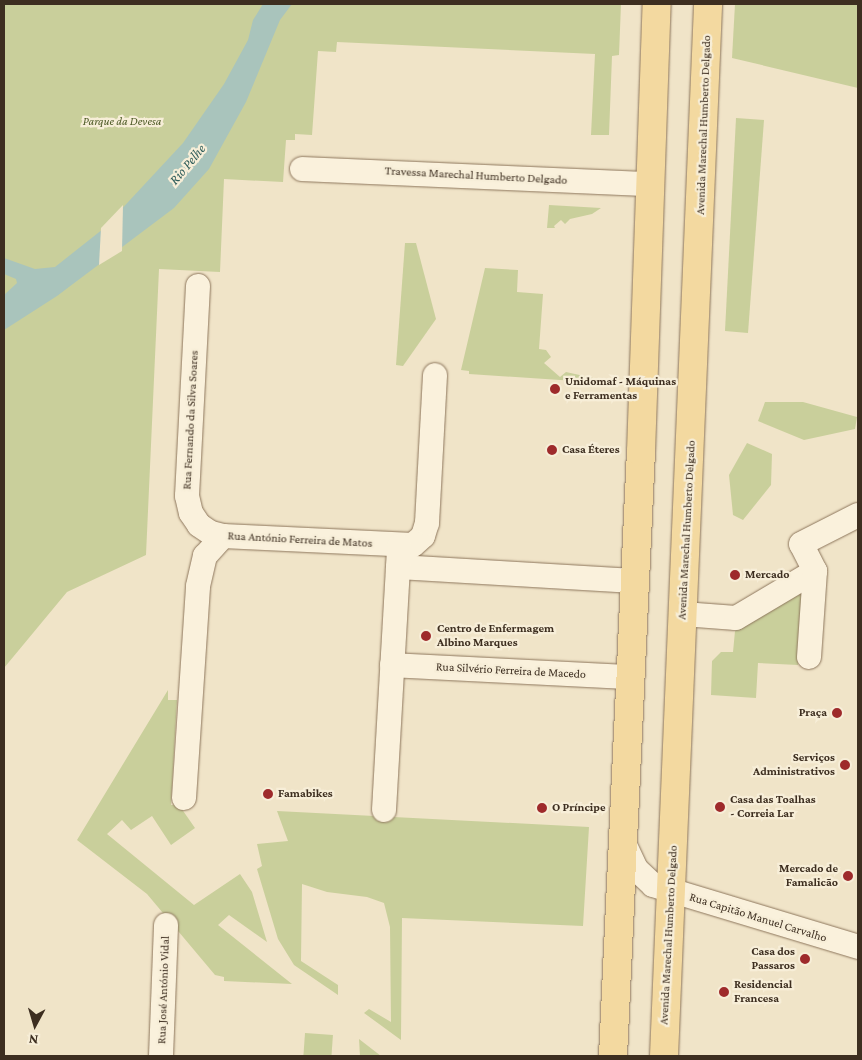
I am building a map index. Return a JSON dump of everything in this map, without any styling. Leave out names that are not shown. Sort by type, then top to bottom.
[{"type":"main road","points":[[613,1056],[635,581],[657,4]]},
{"type":"main road","name":"Avenida Marechal Humberto Delgado","points":[[664,1056],[708,4]]},
{"type":"street","name":"Travessa Marechal Humberto Delgado","points":[[302,168],[650,184]]},
{"type":"street","name":"Rua Fernando da Silva Soares","points":[[198,286],[187,496],[191,513],[199,525],[223,536]]},
{"type":"street","name":"Rua António Ferreira de Matos","points":[[398,556],[423,536],[427,523],[435,375]]},
{"type":"street","points":[[809,657],[816,571],[801,544],[858,515]]},
{"type":"street","name":"Rua António Ferreira de Matos","points":[[184,798],[198,586],[205,556],[223,536],[635,581]]},
{"type":"street","points":[[384,810],[398,556]]},
{"type":"street","points":[[683,614],[736,618],[816,571]]},
{"type":"street","name":"Rua Silvério Ferreira de Macedo","points":[[392,665],[630,677]]},
{"type":"street","name":"Rua Capitão Manuel Carvalho","points":[[623,841],[636,869],[654,885],[858,947]]},
{"type":"street","name":"Rua José António Vidal","points":[[161,1056],[166,925]]},
{"type":"green space","name":"Parque da Devesa","points":[[4,4],[621,4],[619,55],[612,56],[609,135],[591,135],[595,54],[337,42],[336,52],[318,51],[312,135],[295,134],[295,140],[286,140],[283,182],[224,179],[220,272],[159,269],[146,555],[67,592],[4,668]]},
{"type":"green space","points":[[735,4],[858,4],[858,88],[732,58]]},
{"type":"green space","points":[[736,118],[764,120],[748,333],[725,331]]},
{"type":"green space","points":[[549,205],[601,208],[592,214],[570,219],[565,224],[561,220],[554,226],[555,228],[547,228]]},
{"type":"green space","points":[[405,243],[416,243],[436,319],[403,366],[396,365]]},
{"type":"green space","points":[[485,268],[518,270],[517,292],[543,294],[539,349],[546,350],[551,357],[544,363],[560,377],[566,372],[593,378],[590,382],[469,374],[469,371],[461,370]]},
{"type":"green space","points":[[765,402],[803,402],[857,417],[855,429],[804,440],[758,421]]},
{"type":"green space","points":[[747,443],[772,454],[771,485],[743,520],[733,515],[729,475]]},
{"type":"green space","points":[[803,592],[798,665],[758,663],[756,698],[711,695],[712,661],[721,652],[733,652],[735,631]]},
{"type":"green space","points":[[168,690],[168,700],[177,700],[171,805],[179,805],[195,828],[171,845],[152,816],[131,830],[122,820],[107,834],[194,905],[240,874],[252,892],[267,942],[229,915],[218,925],[292,984],[224,981],[224,977],[215,975],[147,894],[77,840]]},
{"type":"green space","points":[[277,811],[589,827],[583,926],[402,918],[401,1040],[364,1013],[369,1009],[391,1022],[390,927],[384,903],[367,897],[327,892],[302,884],[301,961],[338,985],[338,995],[294,965],[278,939],[257,869],[262,866],[257,844],[288,841]]},
{"type":"green space","points":[[305,1033],[333,1035],[331,1056],[303,1056]]},
{"type":"green space","points":[[359,1039],[381,1056],[360,1056]]},
{"type":"water","name":"Rio Pelhe","points":[[263,4],[292,4],[280,20],[246,102],[209,169],[174,208],[57,296],[4,330],[4,295],[17,283],[16,279],[4,274],[4,258],[35,269],[55,267],[103,229],[183,143],[224,84],[248,40],[253,20]]},
{"type":"pier","points":[[123,205],[122,251],[99,265],[101,228]]},
{"type":"place","name":"Unidomaf - Máquinas e Ferramentas","points":[[555,389]]},
{"type":"place","name":"Casa Éteres","points":[[552,450]]},
{"type":"place","name":"Mercado","points":[[735,575]]},
{"type":"place","name":"Centro de Enfermagem Albino Marques","points":[[426,636]]},
{"type":"place","name":"Praça","points":[[837,713]]},
{"type":"place","name":"Serviços Administrativos","points":[[845,765]]},
{"type":"place","name":"Famabikes","points":[[268,794]]},
{"type":"place","name":"Casa das Toalhas - Correia Lar","points":[[720,807]]},
{"type":"place","name":"O Príncipe","points":[[542,808]]},
{"type":"place","name":"Mercado de Famalicão","points":[[848,876]]},
{"type":"place","name":"Casa dos Passaros","points":[[805,959]]},
{"type":"place","name":"Residencial Francesa","points":[[724,992]]}]
